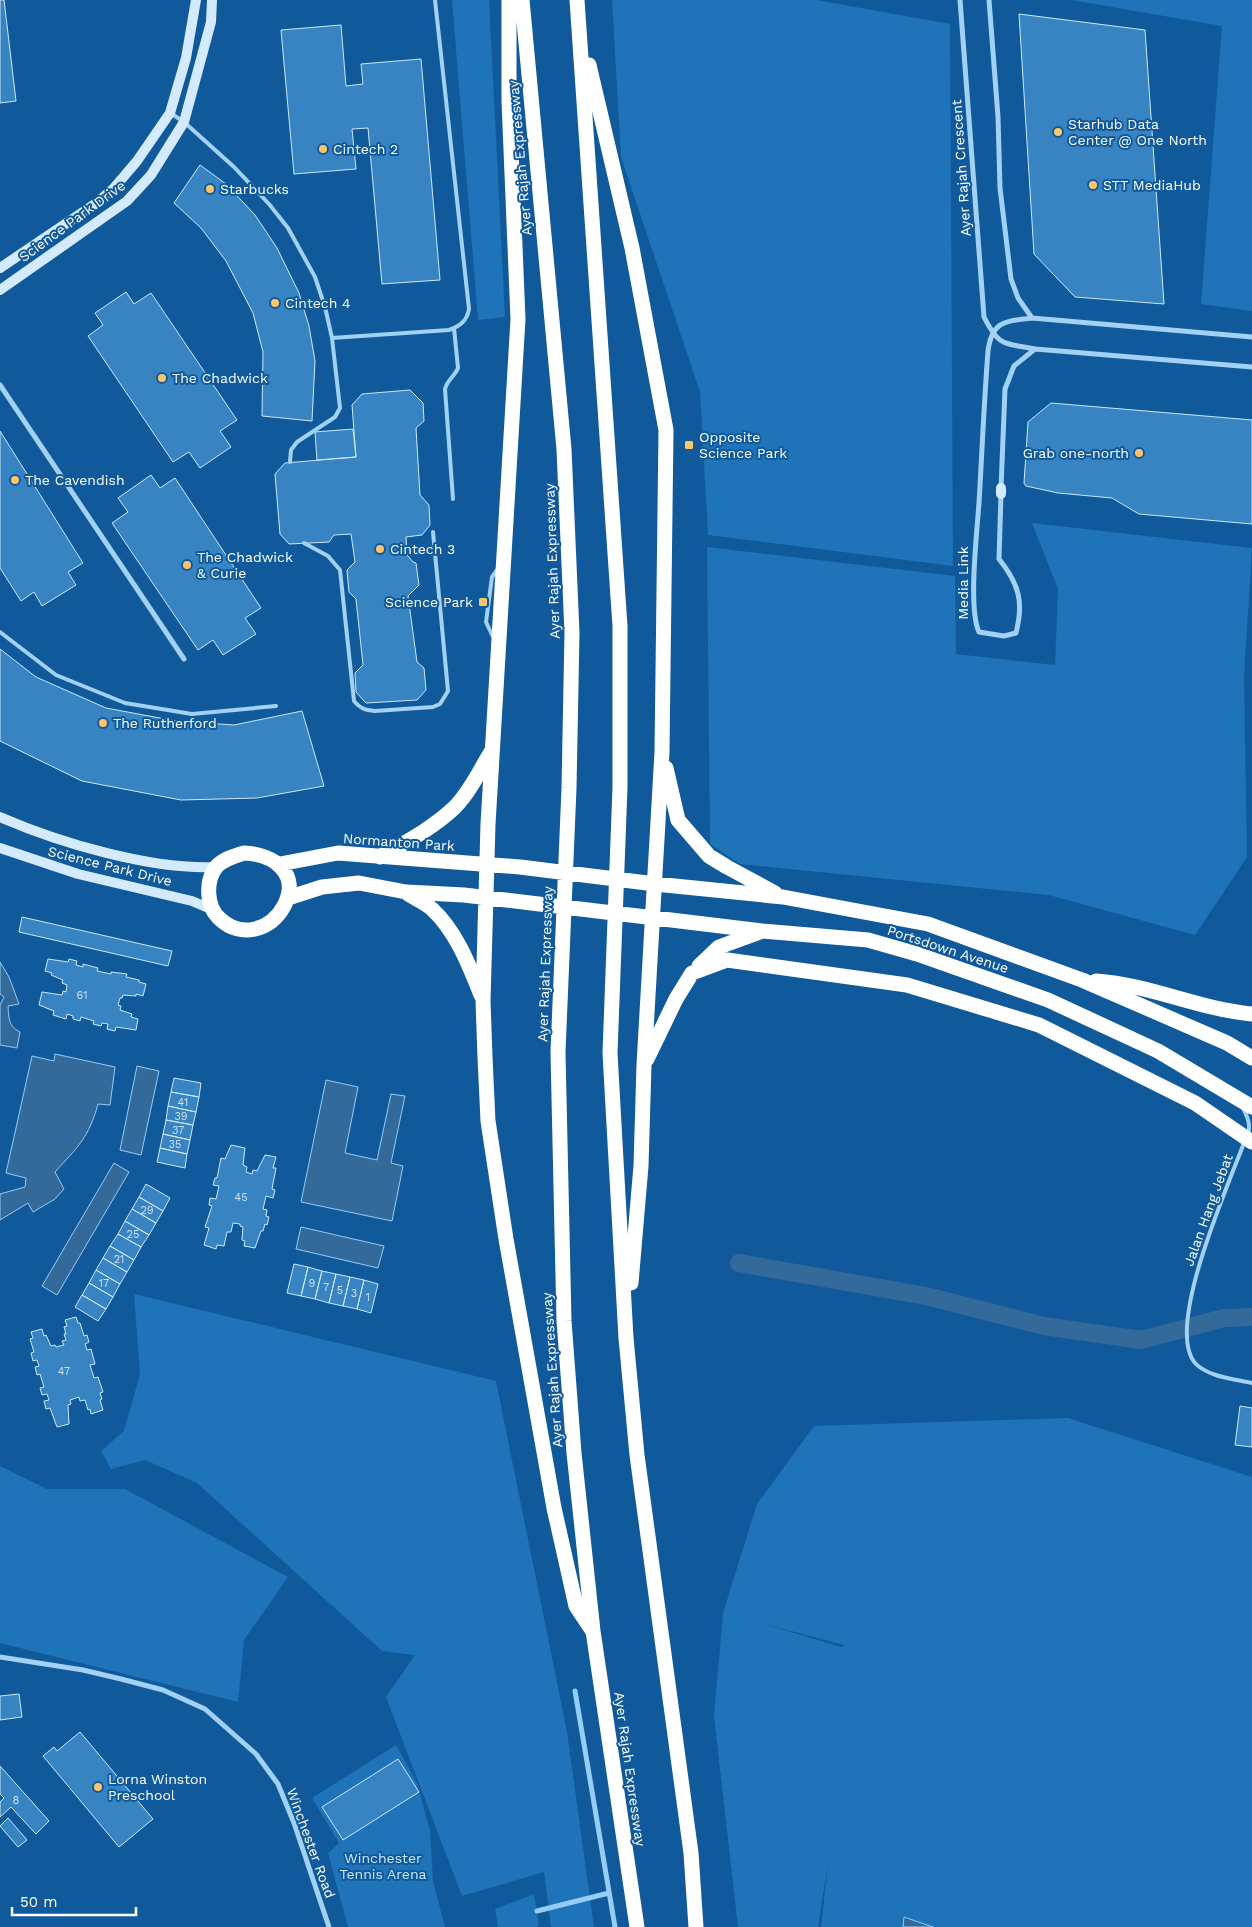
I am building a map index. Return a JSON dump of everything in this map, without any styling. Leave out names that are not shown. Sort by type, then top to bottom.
[{"type":"highway","points":[[509,0],[509,101],[518,319],[492,750],[491,899],[483,1001],[488,1121],[525,1353],[554,1508],[576,1606],[593,1631]]},
{"type":"highway","name":"Ayer Rajah Expressway","points":[[522,0],[564,449],[572,623],[569,788],[558,1052],[563,1301],[574,1453],[593,1631],[637,1927]]},
{"type":"highway","points":[[577,0],[620,626],[620,787],[610,1053],[626,1338],[637,1455],[691,1853],[696,1927]]},
{"type":"highway","points":[[579,23],[632,248],[666,430],[662,752],[644,1065],[641,1166],[626,1338]]},
{"type":"highway","points":[[380,857],[418,835],[455,807],[471,787],[492,750]]},
{"type":"highway","points":[[662,752],[678,820],[709,856],[727,868],[783,897]]},
{"type":"highway","points":[[244,853],[267,856],[280,864],[289,882],[288,898],[279,914],[266,926],[251,931],[234,927],[220,919],[213,910],[208,895],[210,879],[216,867],[228,858],[244,853]]},
{"type":"highway","name":"Normanton Park","points":[[280,864],[338,853],[491,864]]},
{"type":"highway","name":"Portsdown Avenue","points":[[491,864],[654,884],[783,897],[928,924],[1082,980],[1227,1043],[1252,1058]]},
{"type":"highway","points":[[288,898],[322,887],[359,883],[406,892],[491,899]]},
{"type":"highway","points":[[406,892],[431,908],[445,924],[466,958],[483,1001]]},
{"type":"highway","name":"Portsdown Avenue","points":[[491,899],[762,931],[868,940],[917,954],[1048,1000],[1158,1051],[1252,1107]]},
{"type":"highway","points":[[644,1065],[676,999],[692,972],[719,947],[762,931]]},
{"type":"highway","points":[[692,972],[726,960],[907,985],[1040,1025],[1251,1132]]},
{"type":"highway","points":[[1082,980],[1122,983],[1159,992],[1191,1003],[1252,1014]]},
{"type":"main road","name":"Science Park Drive","points":[[0,268],[95,204],[114,188],[137,161],[170,113],[186,58],[196,0]]},
{"type":"main road","name":"Science Park Drive","points":[[0,290],[127,201],[151,175],[184,122],[210,22],[212,0]]},
{"type":"main road","name":"Science Park Drive","points":[[0,817],[92,849],[172,866],[216,867]]},
{"type":"main road","name":"Science Park Drive","points":[[0,848],[78,874],[192,901],[213,910]]},
{"type":"street","name":"Ayer Rajah Crescent","points":[[960,0],[984,317],[992,333]]},
{"type":"street","points":[[989,0],[998,117],[1000,188],[1011,279],[1018,298],[1032,318]]},
{"type":"street","points":[[1252,337],[1032,318],[1005,321],[992,333],[1003,343],[1035,349],[1252,367]]},
{"type":"street","name":"Media Link","points":[[992,333],[988,351],[974,565],[975,623],[979,632],[1004,636],[1016,633],[1021,615],[1020,595],[1005,566],[999,559],[1005,389],[1014,366],[1035,349]]},
{"type":"street","points":[[0,385],[184,659]]},
{"type":"street","name":"Winchester Road","points":[[0,1657],[83,1670],[121,1679],[163,1690],[206,1709],[256,1754],[278,1784],[294,1823],[329,1927]]},
{"type":"lane","points":[[332,338],[449,330],[459,327],[468,316],[469,309],[435,0]]},
{"type":"lane","points":[[170,113],[184,122],[234,167],[269,204],[288,228],[315,277],[332,338],[340,408],[335,417],[297,442],[291,450],[290,462]]},
{"type":"lane","points":[[453,499],[445,389],[446,383],[458,368],[454,328]]},
{"type":"lane","points":[[304,543],[328,556],[340,570],[354,702],[360,708],[375,711],[433,707],[440,704],[448,691],[433,532]]},
{"type":"lane","points":[[0,632],[56,675],[126,703],[192,714],[276,706]]},
{"type":"lane","points":[[1232,1096],[1248,1117],[1251,1132]]},
{"type":"lane","name":"Jalan Hang Jebat","points":[[1251,1132],[1202,1253],[1188,1314],[1186,1336],[1188,1351],[1195,1363],[1204,1370],[1252,1383]]},
{"type":"green space","points":[[452,0],[489,0],[505,317],[478,320]]},
{"type":"green space","points":[[612,0],[816,0],[950,24],[953,566],[708,535],[700,392],[621,157]]},
{"type":"green space","points":[[1071,0],[1252,0],[1252,311],[1201,304],[1222,26]]},
{"type":"green space","points":[[1032,523],[1252,548],[1244,677],[1247,857],[1195,935],[1049,895],[740,864],[710,844],[707,547],[955,576],[956,654],[1055,665],[1058,589]]},
{"type":"green space","points":[[134,1294],[496,1381],[567,1732],[594,1927],[551,1927],[544,1872],[462,1896],[386,1697],[415,1655],[382,1651],[197,1483],[145,1460],[111,1469],[101,1451],[124,1431],[140,1374]]},
{"type":"green space","points":[[1068,1418],[1252,1477],[1252,1927],[933,1927],[904,1917],[903,1927],[821,1927],[828,1864],[818,1927],[738,1927],[714,1716],[723,1613],[757,1504],[814,1426]],"holes":[[[761,1623],[844,1645],[841,1647]]]},
{"type":"green space","points":[[0,1466],[47,1489],[125,1489],[288,1577],[244,1640],[238,1702],[0,1643]]},
{"type":"green space","name":"Winchester Tennis Arena","points":[[396,1745],[417,1783],[430,1831],[433,1881],[445,1927],[348,1927],[328,1853],[339,1843],[312,1798]]},
{"type":"green space","points":[[534,1894],[539,1925],[536,1927],[498,1927],[495,1909]]},
{"type":"shaded area","points":[[0,962],[9,977],[19,1004],[8,1006],[11,1024],[20,1032],[17,1048],[0,1045],[0,1005],[4,997],[0,994]]},
{"type":"shaded area","points":[[55,1054],[115,1067],[110,1105],[98,1104],[91,1125],[82,1141],[55,1172],[64,1189],[55,1199],[33,1212],[28,1203],[0,1220],[0,1194],[25,1187],[26,1178],[6,1173],[32,1056],[54,1061]]},
{"type":"shaded area","points":[[137,1066],[159,1071],[141,1155],[120,1150]]},
{"type":"shaded area","points":[[326,1080],[358,1087],[345,1153],[377,1160],[391,1094],[405,1096],[391,1163],[403,1166],[392,1221],[301,1202]]},
{"type":"shaded area","points":[[114,1163],[129,1172],[57,1295],[42,1286]]},
{"type":"shaded area","points":[[301,1227],[384,1246],[378,1268],[296,1249]]},
{"type":"shaded area","points":[[904,1917],[933,1927],[903,1927]]},
{"type":"building","points":[[0,0],[4,0],[16,101],[0,103]]},
{"type":"building","name":"STT MediaHub","points":[[1019,14],[1145,30],[1164,304],[1075,297],[1034,254]]},
{"type":"building","name":"Cintech 2","points":[[341,25],[346,86],[363,84],[361,64],[421,59],[440,280],[382,284],[368,128],[352,129],[356,169],[294,174],[281,30]]},
{"type":"building","name":"Cintech 4","points":[[200,165],[226,184],[255,215],[277,248],[299,293],[309,326],[315,361],[312,421],[262,416],[263,352],[253,313],[226,261],[201,228],[174,203]]},
{"type":"building","name":"The Chadwick","points":[[126,292],[134,304],[151,293],[237,420],[220,431],[231,447],[200,468],[189,452],[173,462],[88,336],[103,325],[95,313]]},
{"type":"building","name":"Cintech 3","points":[[410,390],[423,403],[424,421],[416,428],[420,495],[429,505],[430,525],[422,535],[406,537],[407,555],[416,563],[419,585],[408,596],[417,662],[424,668],[426,690],[417,700],[366,703],[356,692],[355,673],[363,665],[356,599],[349,592],[347,570],[355,562],[351,534],[334,535],[329,542],[289,544],[280,534],[275,474],[285,463],[356,457],[352,405],[362,394]]},
{"type":"building","name":"Grab one-north","points":[[1051,403],[1252,420],[1252,524],[1139,514],[1112,498],[1058,493],[1026,486],[1024,483],[1028,422]]},
{"type":"building","points":[[353,429],[356,457],[317,460],[315,432]]},
{"type":"building","name":"The Cavendish","points":[[0,431],[83,563],[68,572],[76,585],[42,606],[34,592],[21,601],[0,568]]},
{"type":"building","name":"The Chadwick & Curie","points":[[151,475],[160,488],[175,478],[261,608],[245,618],[256,634],[223,655],[213,640],[198,650],[112,523],[128,512],[118,498]]},
{"type":"building","name":"The Rutherford","points":[[0,649],[36,677],[106,708],[176,721],[234,725],[302,711],[324,786],[257,798],[181,800],[82,781],[0,741]]},
{"type":"building","points":[[22,917],[172,951],[168,966],[19,932]]},
{"type":"building","points":[[48,959],[68,962],[69,959],[77,961],[76,965],[83,967],[83,964],[98,968],[97,971],[111,974],[111,972],[127,974],[126,977],[146,984],[143,996],[136,994],[136,996],[123,995],[118,1005],[121,1006],[120,1010],[132,1014],[131,1017],[138,1019],[136,1030],[116,1027],[115,1031],[107,1029],[108,1024],[102,1023],[101,1026],[93,1024],[94,1021],[81,1017],[80,1021],[73,1019],[73,1016],[67,1014],[66,1019],[53,1015],[54,1011],[39,1005],[42,992],[62,995],[63,991],[66,992],[67,985],[62,983],[63,980],[45,971]]},
{"type":"building","points":[[174,1078],[201,1083],[199,1097],[171,1092]]},
{"type":"building","points":[[171,1092],[199,1097],[196,1112],[168,1106]]},
{"type":"building","points":[[168,1106],[196,1112],[193,1125],[166,1120]]},
{"type":"building","points":[[166,1120],[193,1125],[190,1140],[163,1134]]},
{"type":"building","points":[[163,1134],[190,1140],[187,1154],[160,1148]]},
{"type":"building","points":[[231,1145],[245,1148],[243,1165],[247,1167],[246,1172],[252,1174],[253,1170],[257,1171],[265,1155],[276,1157],[273,1168],[276,1168],[272,1189],[275,1190],[273,1198],[266,1196],[263,1209],[267,1210],[266,1216],[269,1217],[267,1225],[265,1224],[263,1231],[261,1231],[255,1248],[244,1246],[245,1241],[242,1240],[243,1227],[240,1224],[233,1223],[231,1232],[227,1232],[224,1246],[217,1245],[216,1249],[204,1245],[209,1228],[205,1227],[212,1206],[209,1205],[210,1198],[216,1199],[219,1186],[213,1185],[215,1178],[217,1178],[221,1158],[225,1159]]},
{"type":"building","points":[[160,1148],[187,1154],[185,1168],[157,1162]]},
{"type":"building","points":[[146,1184],[170,1198],[163,1211],[139,1197]]},
{"type":"building","points":[[139,1197],[163,1211],[156,1223],[132,1209]]},
{"type":"building","points":[[132,1209],[156,1223],[149,1235],[125,1221]]},
{"type":"building","points":[[125,1221],[149,1235],[141,1247],[118,1234]]},
{"type":"building","points":[[118,1234],[141,1247],[134,1260],[110,1246]]},
{"type":"building","points":[[110,1246],[134,1260],[127,1272],[103,1258]]},
{"type":"building","points":[[103,1258],[127,1272],[120,1284],[96,1270]]},
{"type":"building","points":[[294,1264],[308,1267],[301,1296],[287,1293]]},
{"type":"building","points":[[308,1267],[322,1271],[315,1299],[301,1296]]},
{"type":"building","points":[[96,1270],[120,1284],[113,1297],[89,1283]]},
{"type":"building","points":[[322,1271],[336,1274],[329,1303],[315,1299]]},
{"type":"building","points":[[336,1274],[350,1277],[343,1306],[329,1303]]},
{"type":"building","points":[[350,1277],[364,1280],[357,1309],[343,1306]]},
{"type":"building","points":[[364,1280],[378,1284],[371,1313],[357,1309]]},
{"type":"building","points":[[89,1283],[113,1297],[106,1309],[82,1295]]},
{"type":"building","points":[[82,1295],[106,1309],[98,1321],[75,1307]]},
{"type":"building","points":[[76,1317],[84,1336],[87,1335],[89,1342],[85,1344],[87,1350],[91,1349],[95,1364],[90,1365],[94,1378],[98,1377],[103,1392],[100,1393],[102,1399],[100,1400],[103,1410],[91,1414],[85,1400],[80,1401],[79,1397],[70,1400],[71,1404],[68,1405],[69,1424],[57,1427],[50,1408],[46,1409],[44,1401],[49,1400],[47,1394],[42,1395],[40,1388],[44,1387],[40,1374],[37,1375],[35,1367],[39,1366],[37,1360],[33,1361],[31,1353],[34,1352],[30,1339],[33,1338],[31,1332],[42,1329],[44,1336],[46,1335],[51,1346],[64,1345],[62,1341],[66,1340],[64,1334],[66,1334],[64,1327],[67,1326],[65,1320]]},
{"type":"building","points":[[1240,1406],[1252,1408],[1252,1447],[1235,1445]]},
{"type":"building","points":[[19,1694],[22,1717],[0,1720],[0,1696]]},
{"type":"building","name":"Lorna Winston Preschool","points":[[80,1732],[153,1819],[119,1847],[43,1756],[54,1747],[57,1751]]},
{"type":"building","points":[[398,1759],[419,1792],[343,1840],[322,1807]]},
{"type":"building","points":[[0,1766],[49,1821],[36,1834],[11,1807],[0,1817],[0,1802],[4,1798],[0,1794]]},
{"type":"building","points":[[8,1818],[27,1840],[18,1847],[0,1826]]},
{"type":"waterway","points":[[739,1263],[926,1296],[1044,1326],[1141,1340],[1224,1318],[1252,1317]]},
{"type":"waterway","points":[[575,1691],[615,1927]]},
{"type":"waterway","points":[[537,1911],[609,1893]]},
{"type":"place","name":"Starhub Data Center @ One North","points":[[1058,132]]},
{"type":"place","name":"Cintech 2","points":[[323,149]]},
{"type":"place","name":"STT MediaHub","points":[[1093,185]]},
{"type":"place","name":"Starbucks","points":[[210,189]]},
{"type":"place","name":"Cintech 4","points":[[275,303]]},
{"type":"place","name":"The Chadwick","points":[[162,378]]},
{"type":"place","name":"Opposite Science Park","points":[[689,445]]},
{"type":"place","name":"Grab one-north","points":[[1139,453]]},
{"type":"place","name":"The Cavendish","points":[[15,480]]},
{"type":"place","name":"Cintech 3","points":[[380,549]]},
{"type":"place","name":"The Chadwick & Curie","points":[[187,565]]},
{"type":"place","name":"Science Park","points":[[483,602]]},
{"type":"place","name":"The Rutherford","points":[[103,723]]},
{"type":"place","name":"Lorna Winston Preschool","points":[[98,1787]]}]
